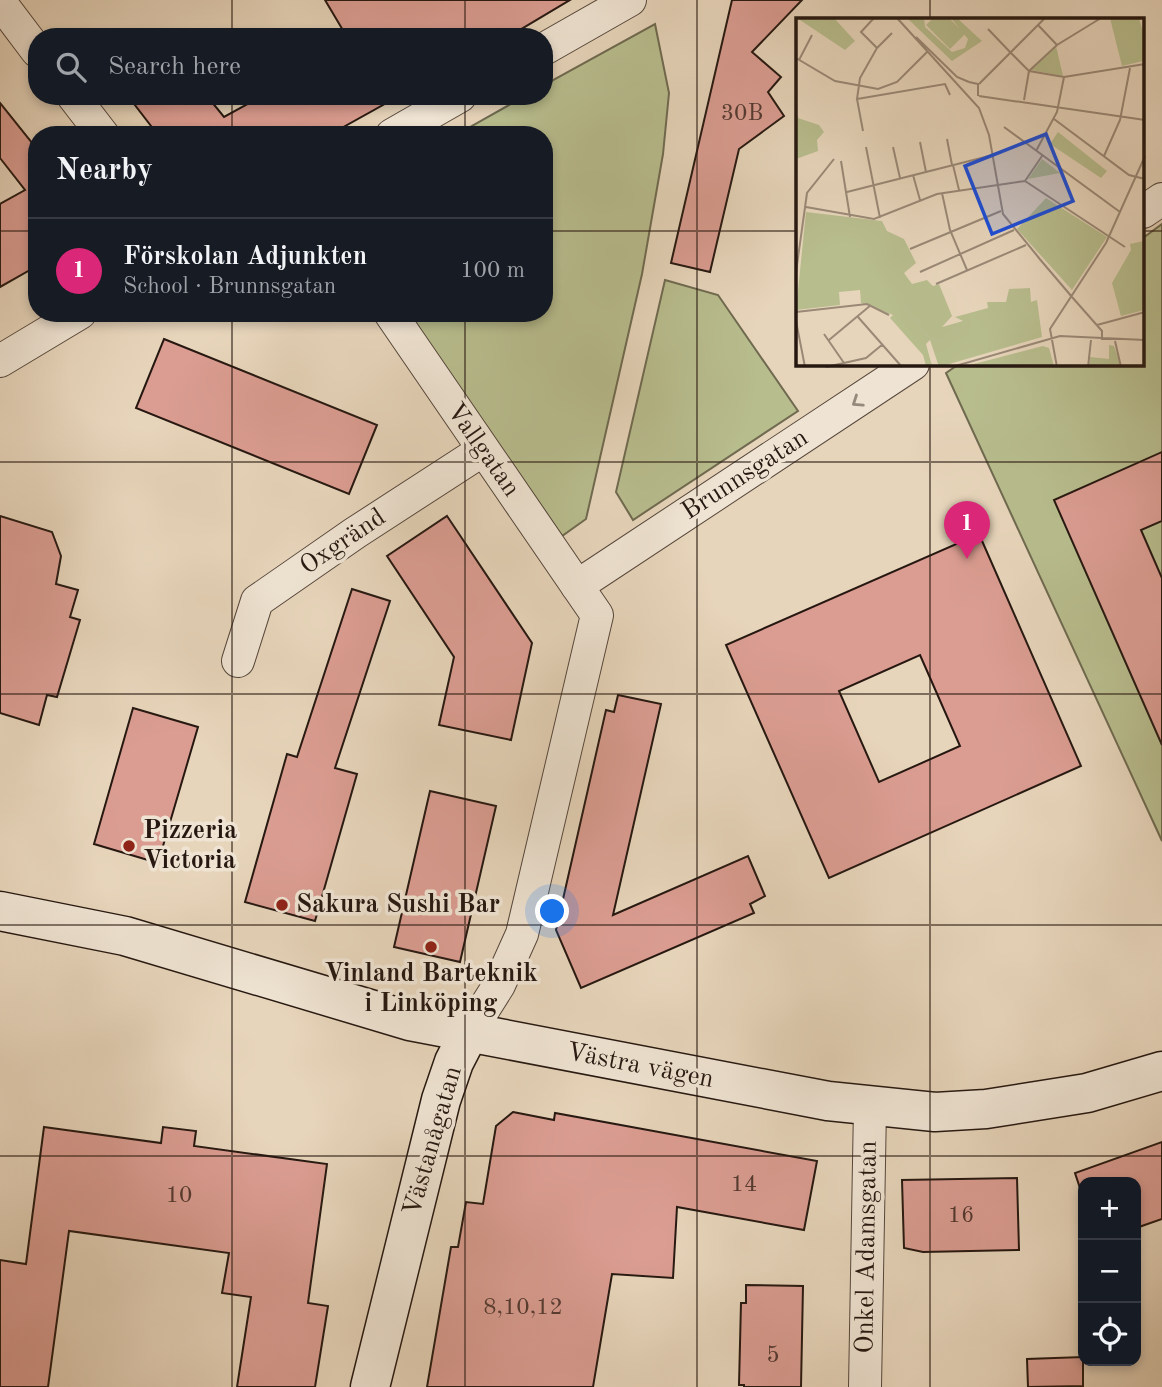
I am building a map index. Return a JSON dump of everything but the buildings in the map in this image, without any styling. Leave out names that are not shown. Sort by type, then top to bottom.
[{"type":"main road","name":"Västra vägen","points":[[0,887],[125,936],[398,1017],[680,1074],[870,1107],[935,1112],[986,1109],[1087,1093],[1162,1071]]},
{"type":"main road","name":"Västra vägen","points":[[0,911],[125,936]]},
{"type":"main road","name":"Västanågatan","points":[[370,1387],[441,1100],[454,1062],[470,1031]]},
{"type":"street","points":[[553,44],[631,0]]},
{"type":"street","points":[[0,2],[28,39]]},
{"type":"street","points":[[80,105],[96,126]]},
{"type":"street","points":[[408,126],[444,105]]},
{"type":"street","points":[[1144,211],[1162,199]]},
{"type":"street","points":[[0,361],[65,322]]},
{"type":"street","name":"Vallgatan","points":[[396,322],[577,586]]},
{"type":"street","name":"Brunnsgatan","points":[[577,586],[910,366]]},
{"type":"street","name":"Oxgränd","points":[[238,661],[257,601],[483,450]]},
{"type":"street","name":"Västanågatan","points":[[470,1031],[499,985],[522,934],[536,878],[597,615],[577,586]]},
{"type":"street","name":"Onkel Adamsgatan","points":[[865,1387],[870,1107]]},
{"type":"green space","points":[[655,24],[669,93],[663,154],[642,274],[586,519],[562,536],[414,322],[553,322],[553,126],[472,126],[509,105],[553,105],[553,80]]},
{"type":"green space","points":[[1162,224],[1162,841],[946,373],[956,366],[1144,366],[1144,237]]},
{"type":"green space","points":[[665,280],[718,295],[798,411],[633,520],[616,492]]},
{"type":"place","name":"Förskolan Adjunkten","points":[[967,559]]},
{"type":"place","name":"Pizzeria Victoria","points":[[129,846]]},
{"type":"place","name":"Sakura Sushi Bar","points":[[282,905]]},
{"type":"place","name":"Vinland Barteknik i Linköping","points":[[431,947]]}]
